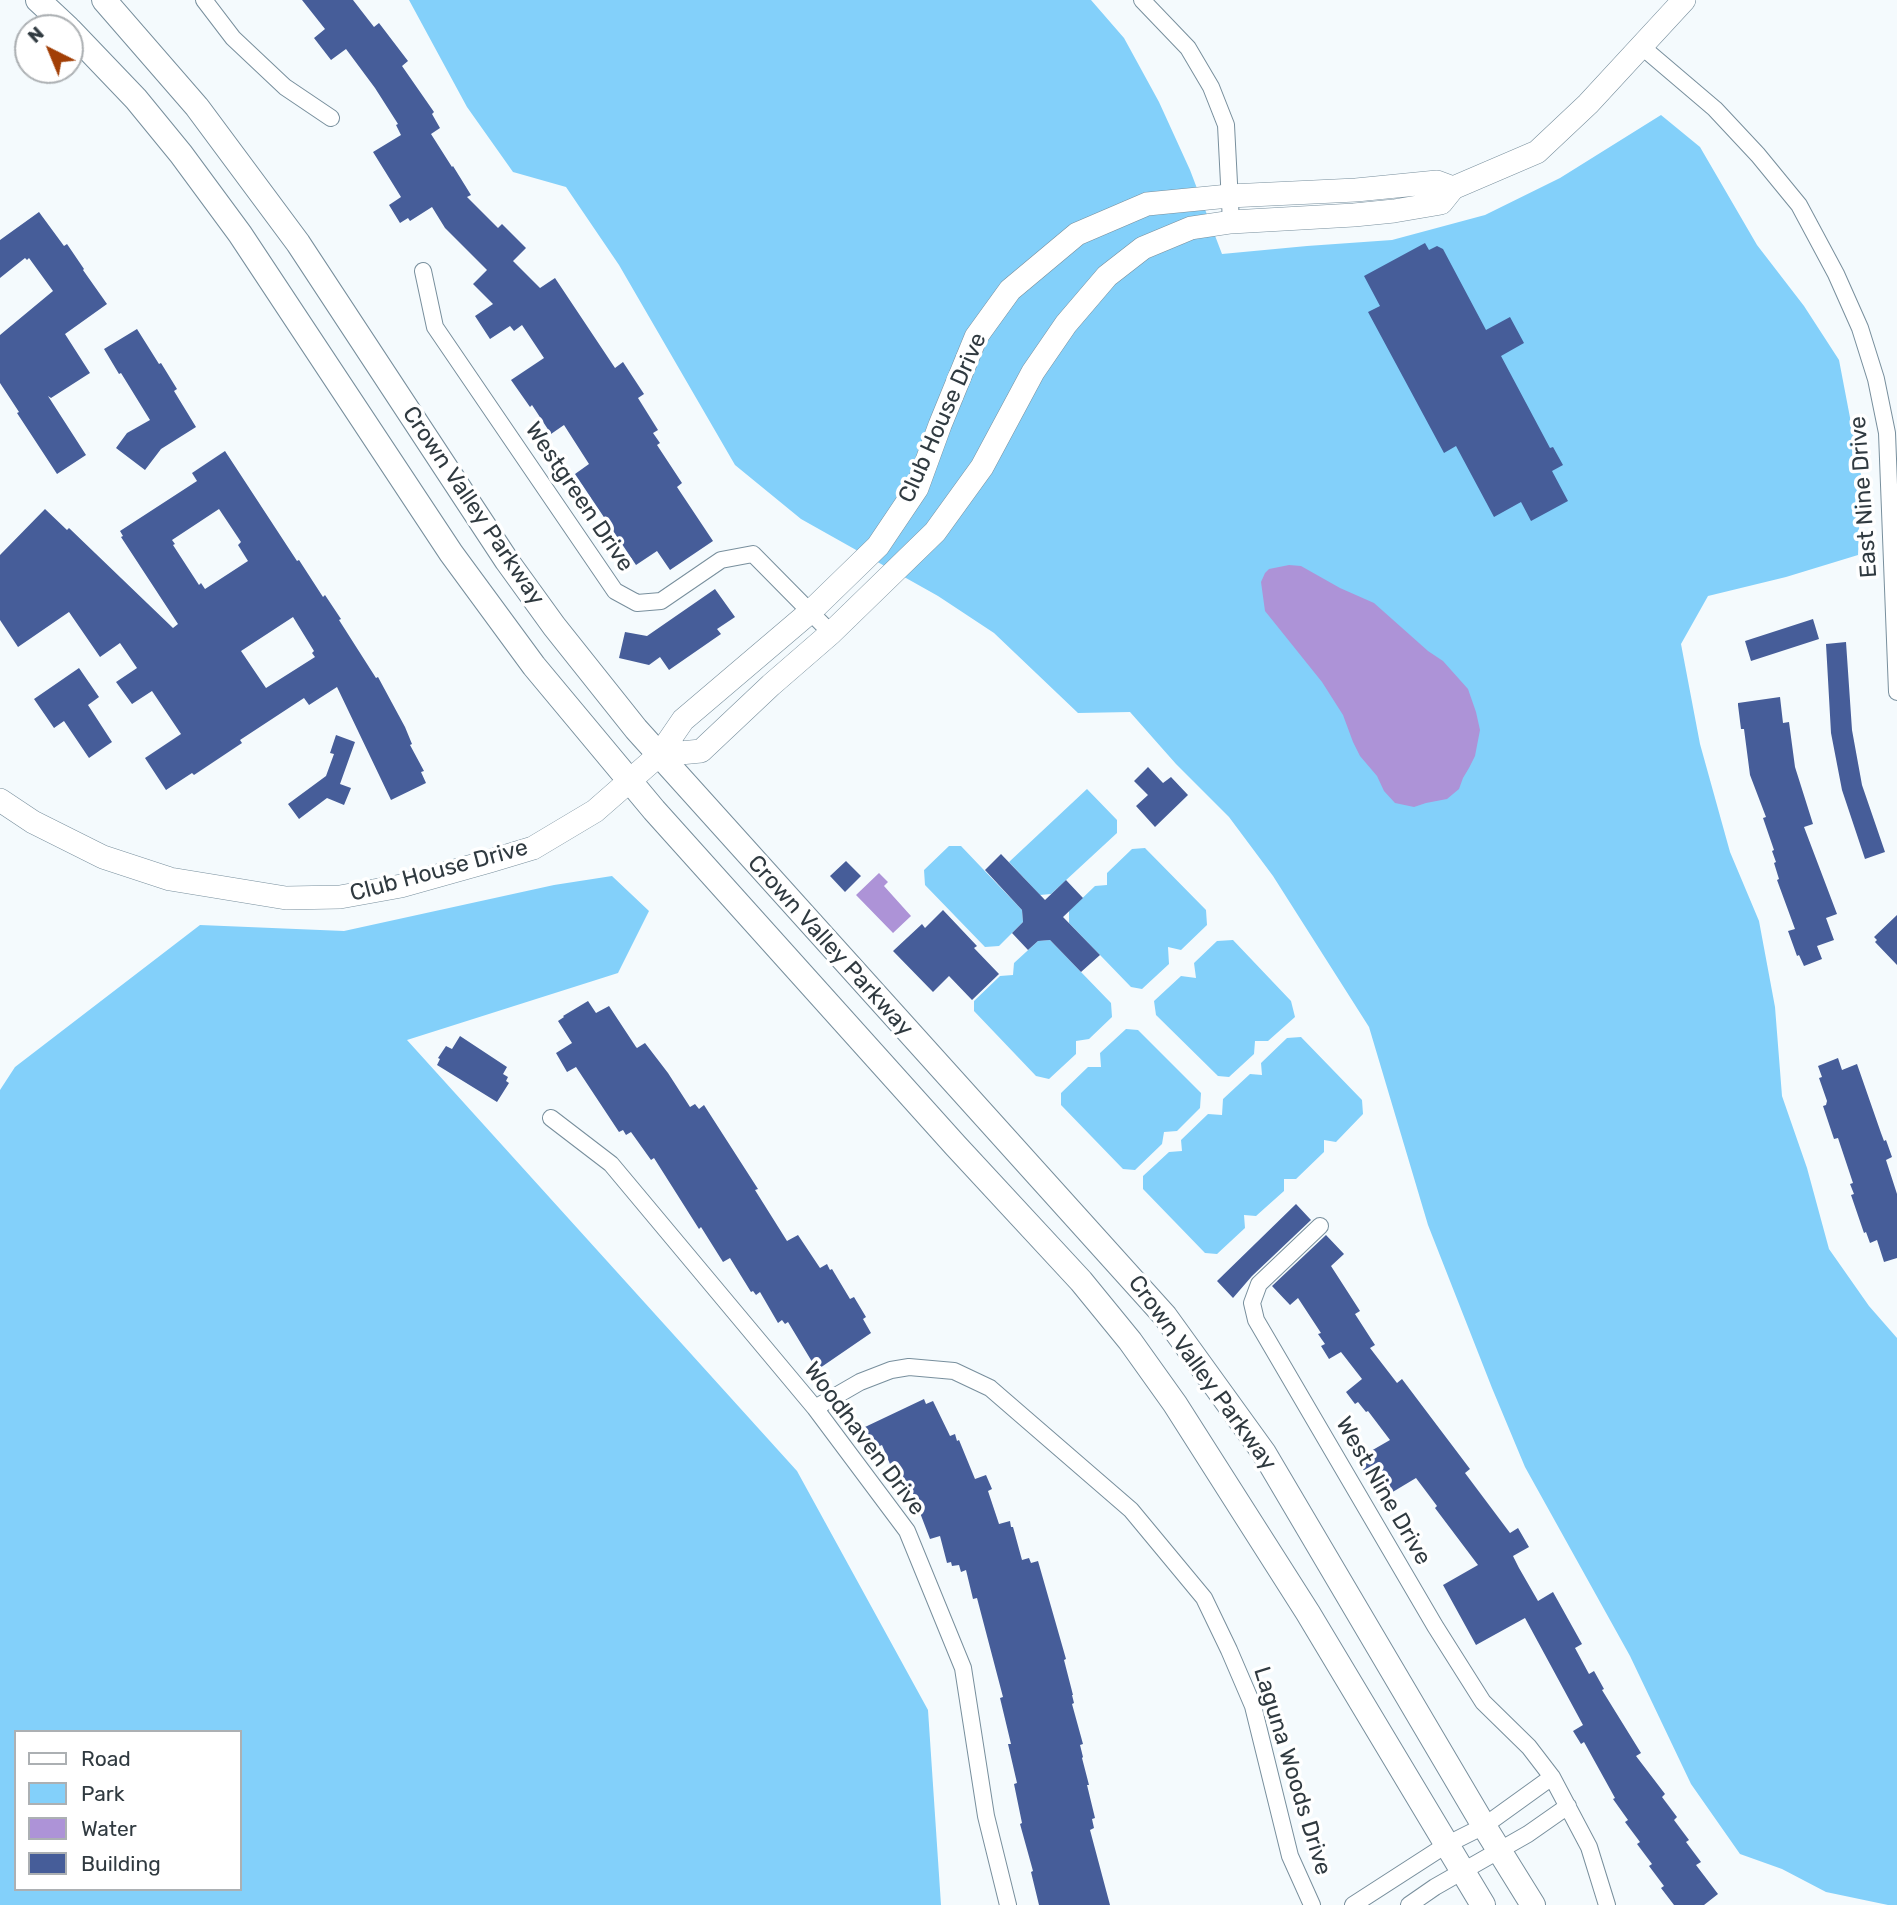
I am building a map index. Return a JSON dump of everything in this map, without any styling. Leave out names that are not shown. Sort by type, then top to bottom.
[{"type":"main road","name":"Crown Valley Parkway","points":[[38,0],[53,14]]},
{"type":"main road","name":"Crown Valley Parkway","points":[[104,0],[197,107],[241,164],[298,243],[507,561],[596,680],[659,755],[1166,1316],[1264,1453],[1484,1826],[1534,1905]]},
{"type":"main road","name":"Crown Valley Parkway","points":[[84,45],[136,99],[240,234],[451,553],[534,666],[629,782],[1081,1281],[1130,1341],[1175,1404],[1301,1601],[1483,1905]]},
{"type":"street","points":[[204,0],[233,38],[259,63],[285,87],[331,118]]},
{"type":"street","points":[[1142,0],[1188,48],[1211,87],[1226,125],[1231,222]]},
{"type":"street","name":"Club House Drive","points":[[659,755],[701,751],[831,633],[935,532],[982,467],[1033,372],[1066,324],[1107,276],[1143,248],[1191,228],[1231,222],[1394,211],[1441,203],[1453,188],[1537,152],[1588,104],[1684,0]]},
{"type":"street","name":"East Nine Drive","points":[[1641,46],[1715,109],[1799,205],[1836,274],[1860,328],[1887,433],[1897,692]]},
{"type":"street","name":"Club House Drive","points":[[0,800],[33,822],[103,857],[170,879],[286,898],[340,897],[401,886],[533,848],[596,811],[659,755],[683,720],[810,612],[878,546],[917,488],[976,337],[1010,290],[1076,234],[1147,204],[1437,182],[1453,188]]},
{"type":"street","name":"Westgreen Drive","points":[[424,271],[435,327],[615,591],[637,603],[661,601],[721,560],[753,554],[831,633]]},
{"type":"street","name":"Woodhaven Drive","points":[[551,1118],[611,1164],[815,1408],[906,1531],[963,1668],[986,1816],[1009,1905]]},
{"type":"street","name":"West Nine Drive","points":[[1320,1226],[1259,1284],[1252,1303],[1256,1320],[1435,1626],[1483,1702],[1530,1747],[1552,1777],[1589,1847],[1607,1905]]},
{"type":"street","name":"Laguna Woods Drive","points":[[815,1408],[860,1382],[891,1370],[909,1367],[954,1371],[990,1388],[1131,1510],[1204,1598],[1228,1650],[1253,1706],[1290,1856],[1312,1905]]},
{"type":"street","points":[[1353,1905],[1446,1845],[1484,1826],[1552,1777]]},
{"type":"street","points":[[1409,1905],[1528,1834],[1568,1806]]},
{"type":"green space","points":[[409,0],[1091,0],[1124,38],[1159,102],[1190,170],[1222,254],[1392,240],[1485,215],[1560,178],[1661,115],[1700,147],[1757,245],[1804,306],[1839,360],[1861,475],[1858,555],[1786,577],[1708,596],[1681,644],[1700,744],[1730,852],[1759,921],[1775,1007],[1782,1096],[1807,1168],[1829,1249],[1869,1306],[1897,1338],[1897,1905],[1826,1892],[1782,1869],[1740,1854],[1691,1784],[1630,1656],[1525,1467],[1428,1225],[1369,1027],[1273,876],[1229,817],[1176,764],[1130,712],[1078,713],[994,633],[938,596],[801,519],[735,465],[619,265],[566,187],[513,172],[467,107]]},
{"type":"green space","points":[[1087,789],[1117,820],[1117,833],[1051,894],[1040,895],[1009,862]]},
{"type":"green space","points":[[949,846],[961,846],[1022,910],[1023,922],[999,946],[985,947],[925,885],[924,870]]},
{"type":"green space","points":[[1145,848],[1206,910],[1207,925],[1181,950],[1168,947],[1169,964],[1142,989],[1131,987],[1069,923],[1069,911],[1095,886],[1107,885],[1107,873],[1132,849]]},
{"type":"green space","points":[[612,876],[649,911],[618,973],[407,1040],[797,1471],[928,1710],[941,1905],[0,1905],[0,1090],[15,1067],[200,925],[344,931],[554,885]]},
{"type":"green space","points":[[1050,940],[1111,1003],[1112,1017],[1089,1039],[1076,1041],[1076,1054],[1049,1079],[1036,1076],[974,1011],[974,1001],[1000,976],[1013,975],[1014,963],[1038,941]]},
{"type":"green space","points":[[1233,940],[1291,1001],[1295,1017],[1268,1041],[1255,1041],[1254,1054],[1229,1077],[1218,1076],[1156,1015],[1154,1001],[1181,976],[1196,978],[1194,963],[1217,941]]},
{"type":"green space","points":[[1126,1029],[1138,1030],[1201,1093],[1200,1108],[1177,1131],[1164,1132],[1162,1144],[1135,1170],[1123,1169],[1061,1105],[1061,1093],[1088,1067],[1101,1067],[1100,1053]]},
{"type":"green space","points":[[1301,1037],[1362,1100],[1363,1114],[1336,1142],[1324,1140],[1324,1152],[1296,1179],[1284,1179],[1284,1191],[1256,1216],[1244,1215],[1245,1228],[1217,1254],[1205,1253],[1143,1189],[1143,1176],[1169,1152],[1182,1151],[1181,1140],[1208,1114],[1222,1115],[1223,1099],[1250,1074],[1262,1075],[1261,1063],[1287,1038]]},
{"type":"water","points":[[1289,565],[1301,566],[1374,603],[1443,661],[1468,689],[1480,730],[1475,756],[1459,789],[1447,799],[1414,807],[1395,803],[1360,756],[1343,715],[1322,682],[1265,611],[1261,582],[1265,573],[1269,569]]},
{"type":"water","points":[[879,873],[888,882],[884,886],[911,916],[893,933],[856,895]]},
{"type":"building","points":[[302,0],[353,0],[374,27],[379,23],[408,61],[402,66],[434,112],[432,114],[440,128],[431,134],[471,195],[467,197],[498,228],[502,224],[526,248],[513,261],[540,288],[555,278],[615,368],[623,362],[644,394],[638,398],[658,430],[653,433],[660,443],[657,445],[682,483],[677,487],[713,541],[670,570],[657,551],[636,565],[575,474],[589,464],[564,425],[551,434],[511,380],[544,358],[522,325],[514,331],[510,326],[490,339],[475,316],[493,304],[473,284],[487,270],[445,228],[432,207],[410,221],[408,218],[400,223],[389,205],[401,197],[373,152],[401,135],[396,125],[398,124],[346,49],[331,60],[314,38],[325,29]]},
{"type":"building","points":[[39,212],[64,246],[67,244],[107,304],[65,334],[90,373],[51,398],[48,396],[86,455],[57,474],[0,383],[0,335],[53,291],[29,258],[25,258],[0,278],[0,240]]},
{"type":"building","points":[[1425,243],[1429,250],[1437,246],[1443,249],[1486,330],[1510,317],[1524,343],[1501,356],[1550,448],[1553,447],[1563,465],[1552,471],[1568,501],[1531,521],[1521,502],[1494,517],[1456,446],[1444,453],[1368,312],[1380,306],[1364,276]]},
{"type":"building","points":[[137,329],[177,389],[174,391],[196,427],[161,449],[145,470],[116,448],[127,433],[150,420],[104,349]]},
{"type":"building","points":[[225,451],[297,561],[299,560],[341,619],[339,620],[376,678],[378,677],[405,727],[412,744],[410,745],[424,771],[421,772],[426,783],[391,800],[337,687],[309,705],[304,698],[240,740],[242,743],[194,775],[192,773],[166,790],[145,758],[181,734],[152,691],[132,704],[116,682],[137,668],[120,643],[100,657],[69,612],[18,647],[0,620],[0,555],[45,509],[67,530],[69,528],[173,628],[178,624],[121,537],[123,536],[120,531],[197,481],[192,473]],"holes":[[[219,509],[241,542],[238,545],[248,561],[205,589],[201,583],[199,585],[172,540]],[[293,617],[315,657],[266,688],[241,651]]]},
{"type":"building","points":[[715,589],[735,617],[717,629],[721,634],[669,670],[660,657],[649,665],[619,658],[625,632],[647,636]]},
{"type":"building","points":[[1813,619],[1819,639],[1751,661],[1745,641]]},
{"type":"building","points":[[1846,642],[1852,730],[1862,785],[1885,852],[1865,859],[1842,790],[1831,733],[1826,644]]},
{"type":"building","points":[[79,668],[99,697],[88,705],[112,742],[89,758],[64,721],[54,728],[34,699]]},
{"type":"building","points":[[1780,697],[1783,723],[1789,722],[1795,767],[1813,824],[1804,827],[1837,914],[1826,918],[1834,940],[1817,946],[1822,959],[1804,966],[1799,955],[1797,956],[1788,931],[1795,929],[1777,880],[1774,850],[1763,818],[1766,817],[1750,775],[1738,705]]},
{"type":"building","points":[[336,735],[355,742],[340,784],[351,788],[344,805],[327,798],[299,819],[288,804],[326,776],[334,754],[330,753]]},
{"type":"building","points":[[1148,767],[1163,783],[1171,777],[1188,795],[1155,827],[1136,806],[1148,795],[1134,781]]},
{"type":"building","points":[[1001,854],[1045,900],[1066,880],[1083,898],[1063,917],[1100,955],[1081,972],[1050,940],[1038,941],[1028,950],[1012,933],[1023,922],[1022,910],[985,870]]},
{"type":"building","points":[[846,861],[861,876],[845,892],[830,876]]},
{"type":"building","points":[[943,910],[999,974],[972,1000],[949,976],[933,992],[893,951],[922,924],[925,928]]},
{"type":"building","points":[[1897,915],[1897,965],[1875,942],[1877,940],[1874,937]]},
{"type":"building","points":[[588,1001],[596,1013],[609,1006],[637,1048],[645,1043],[690,1107],[695,1104],[699,1109],[704,1105],[758,1189],[755,1190],[787,1241],[798,1235],[820,1268],[827,1264],[830,1270],[832,1269],[850,1299],[854,1297],[866,1317],[863,1319],[871,1333],[817,1370],[788,1322],[785,1324],[782,1320],[778,1323],[760,1292],[756,1295],[751,1292],[730,1258],[723,1262],[654,1158],[651,1160],[631,1132],[626,1135],[623,1130],[619,1132],[576,1067],[567,1072],[556,1053],[572,1043],[558,1021]]},
{"type":"building","points":[[460,1036],[507,1067],[503,1074],[508,1077],[506,1081],[509,1083],[497,1102],[437,1065],[446,1046],[452,1049]]},
{"type":"building","points":[[1838,1058],[1842,1070],[1857,1064],[1892,1157],[1886,1160],[1897,1194],[1897,1258],[1884,1262],[1877,1240],[1870,1243],[1866,1232],[1864,1233],[1851,1195],[1854,1194],[1850,1184],[1853,1183],[1838,1138],[1834,1139],[1823,1106],[1827,1101],[1818,1066]]},
{"type":"building","points":[[1296,1204],[1311,1220],[1252,1276],[1233,1298],[1217,1281]]},
{"type":"building","points":[[1326,1235],[1344,1254],[1331,1266],[1360,1311],[1355,1314],[1375,1345],[1370,1348],[1397,1383],[1402,1379],[1470,1469],[1465,1473],[1510,1533],[1518,1528],[1529,1547],[1513,1556],[1538,1601],[1553,1592],[1582,1644],[1575,1648],[1589,1674],[1594,1671],[1604,1689],[1602,1690],[1641,1753],[1636,1756],[1665,1794],[1662,1797],[1677,1817],[1674,1820],[1701,1862],[1696,1865],[1718,1894],[1704,1905],[1674,1905],[1661,1888],[1664,1886],[1649,1866],[1652,1864],[1637,1844],[1640,1842],[1625,1822],[1628,1820],[1613,1799],[1615,1798],[1584,1742],[1581,1744],[1573,1731],[1583,1725],[1525,1618],[1476,1645],[1443,1585],[1478,1565],[1416,1478],[1381,1499],[1357,1459],[1390,1440],[1368,1411],[1358,1402],[1355,1404],[1346,1392],[1362,1379],[1341,1352],[1329,1359],[1321,1346],[1325,1344],[1318,1334],[1321,1333],[1298,1298],[1290,1305],[1272,1286]]},
{"type":"building","points":[[924,1399],[926,1404],[933,1401],[950,1436],[955,1434],[957,1441],[959,1440],[975,1479],[986,1475],[992,1489],[988,1491],[999,1524],[1010,1521],[1022,1560],[1029,1558],[1031,1563],[1038,1561],[1066,1659],[1064,1660],[1073,1695],[1072,1704],[1083,1744],[1080,1745],[1082,1758],[1095,1818],[1092,1819],[1094,1828],[1090,1830],[1110,1905],[1039,1905],[1020,1824],[1022,1823],[1014,1784],[1017,1783],[1008,1744],[1011,1744],[1000,1698],[1003,1697],[977,1598],[973,1599],[966,1570],[961,1572],[959,1565],[952,1566],[951,1562],[947,1563],[940,1536],[930,1539],[909,1484],[903,1487],[901,1482],[898,1483],[882,1445],[875,1448],[865,1427]]}]
